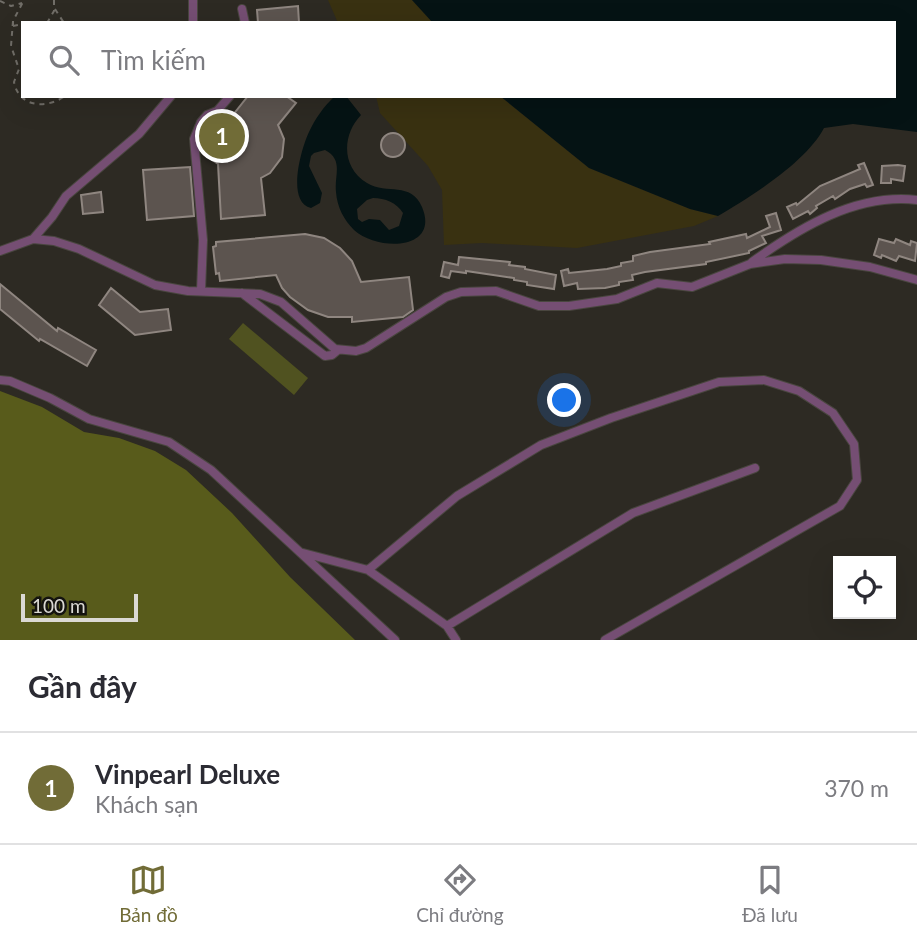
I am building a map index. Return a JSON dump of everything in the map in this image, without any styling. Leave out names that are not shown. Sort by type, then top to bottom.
[{"type":"street","points":[[193,0],[193,21]]},
{"type":"street","points":[[242,9],[245,21]]},
{"type":"street","points":[[33,239],[66,195],[139,134],[169,98]]},
{"type":"street","points":[[201,291],[204,240],[194,139],[201,122],[207,115],[217,111],[228,98]]},
{"type":"street","points":[[0,251],[33,239],[54,241],[79,248],[155,285],[260,294],[281,302],[302,318],[324,341],[338,350],[356,351],[366,348],[446,297],[461,292],[496,291],[539,306],[569,306],[617,299],[657,283],[692,288],[750,264],[786,238],[842,210],[873,201],[901,198],[917,200]]},
{"type":"street","points":[[750,264],[785,259],[821,260],[892,271],[917,280]]},
{"type":"street","points":[[242,293],[325,356],[338,350]]},
{"type":"street","points":[[0,380],[10,381],[50,398],[89,419],[169,442],[211,470],[395,640]]},
{"type":"street","points":[[368,570],[457,496],[541,445],[683,394],[719,382],[764,380],[799,391],[833,413],[854,444],[857,480],[840,506],[605,640]]},
{"type":"street","points":[[447,626],[633,513],[755,468]]},
{"type":"street","points":[[300,552],[368,570],[447,626],[456,640]]},
{"type":"path","points":[[8,5],[16,5],[24,0]]},
{"type":"path","points":[[21,97],[15,82],[19,69],[11,46],[13,21],[24,0]]},
{"type":"path","points":[[54,0],[55,8],[63,21]]},
{"type":"path","points":[[0,1],[16,9],[15,17]]},
{"type":"path","points":[[48,21],[55,8]]},
{"type":"path","points":[[53,13],[59,14]]},
{"type":"path","points":[[13,26],[21,24]]},
{"type":"path","points":[[24,98],[34,104],[44,105],[58,102],[63,98]]},
{"type":"shaded area","points":[[412,0],[917,0],[917,132],[853,124],[824,128],[816,141],[792,166],[718,216],[690,209],[589,168],[502,98],[896,98],[896,21],[431,21]]},
{"type":"shaded area","points":[[333,98],[348,98],[361,115],[350,132],[348,141],[347,150],[352,168],[367,183],[405,191],[417,199],[425,221],[422,232],[415,239],[391,244],[378,242],[354,230],[339,208],[336,163],[325,150],[311,156],[309,166],[322,193],[320,203],[311,208],[303,204],[297,186],[302,150],[314,122]],"holes":[[[377,198],[390,202],[403,213],[399,226],[389,230],[380,220],[369,219],[362,222],[358,219],[357,209],[367,200]]]},
{"type":"shaded area","points":[[243,323],[308,378],[294,395],[229,339]]},
{"type":"shaded area","points":[[0,391],[42,407],[84,432],[119,438],[155,451],[186,470],[232,513],[290,577],[355,640],[0,640]]},
{"type":"sand","points":[[328,0],[412,0],[431,21],[337,21]]},
{"type":"sand","points":[[376,98],[502,98],[589,168],[690,209],[718,216],[694,226],[577,248],[482,243],[444,245],[442,190],[428,166],[380,113]]},
{"type":"building","points":[[298,6],[299,21],[258,21],[257,10]]},
{"type":"building","points":[[246,98],[289,98],[296,103],[278,125],[284,139],[282,157],[270,173],[261,178],[265,215],[221,219],[218,164],[202,153],[201,148],[206,146],[205,130],[217,118],[224,118],[228,113],[232,116]]},
{"type":"building","points":[[393,133],[401,137],[405,145],[401,153],[393,157],[385,153],[381,145],[385,137]]},
{"type":"building","points":[[864,163],[873,185],[867,187],[865,184],[850,189],[835,199],[833,196],[816,206],[810,214],[808,211],[793,219],[787,207],[796,203],[797,205],[820,186],[860,169],[858,165]]},
{"type":"building","points":[[882,166],[905,166],[903,181],[891,179],[891,183],[881,183]]},
{"type":"building","points":[[190,167],[194,216],[147,220],[143,170]]},
{"type":"building","points":[[101,192],[103,212],[83,214],[81,195]]},
{"type":"building","points":[[776,213],[781,230],[762,236],[766,243],[749,253],[706,264],[632,275],[633,280],[605,288],[578,289],[577,283],[564,286],[561,271],[568,269],[569,273],[607,269],[633,261],[633,256],[650,252],[710,244],[709,242],[746,234],[747,238],[770,227],[766,216]]},
{"type":"building","points":[[305,234],[324,238],[340,248],[352,261],[361,282],[409,277],[413,310],[403,317],[352,322],[352,317],[328,317],[308,310],[290,297],[276,275],[220,281],[219,273],[216,274],[213,247],[216,242]]},
{"type":"building","points":[[879,239],[894,243],[896,239],[910,245],[911,241],[917,243],[915,261],[899,256],[896,261],[882,255],[881,258],[874,255]]},
{"type":"building","points":[[459,257],[510,262],[509,265],[556,275],[554,289],[527,285],[527,282],[514,278],[466,271],[451,271],[449,278],[441,276],[444,262],[458,265]]},
{"type":"building","points":[[0,284],[57,331],[58,328],[96,350],[87,366],[40,339],[39,341],[0,309]]},
{"type":"building","points":[[111,288],[140,312],[168,309],[171,330],[135,335],[99,305]]},
{"type":"place","name":"Vinpearl Deluxe","points":[[222,136]]}]
